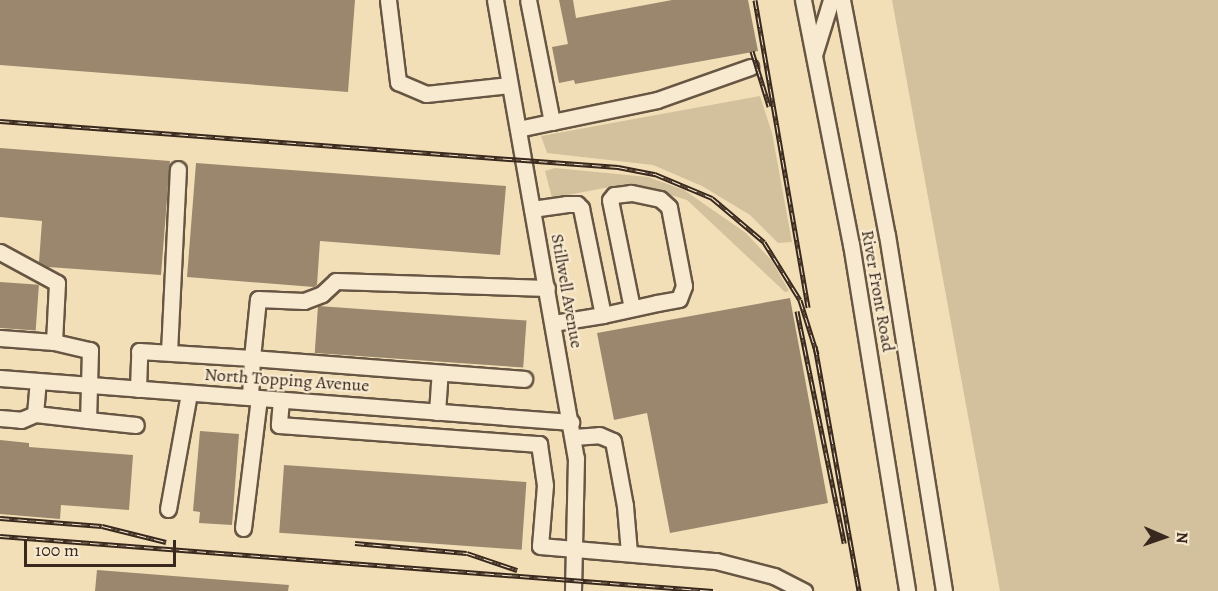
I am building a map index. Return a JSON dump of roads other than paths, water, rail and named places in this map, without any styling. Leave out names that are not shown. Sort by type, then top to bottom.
[{"type":"street","points":[[388,0],[398,82],[426,94],[510,85]]},
{"type":"street","name":"Stillwell Avenue","points":[[495,0],[572,429],[577,491],[573,591]]},
{"type":"street","points":[[528,0],[552,122]]},
{"type":"street","name":"River Front Road","points":[[803,0],[815,53],[860,300],[907,591]]},
{"type":"street","points":[[815,53],[831,0]]},
{"type":"street","points":[[842,0],[887,235],[944,591]]},
{"type":"street","points":[[518,129],[582,119],[657,100],[750,67]]},
{"type":"street","points":[[169,352],[178,169]]},
{"type":"street","points":[[553,323],[603,315],[679,298],[684,285],[669,207],[660,199],[631,192],[614,195],[610,200],[632,308]]},
{"type":"street","points":[[532,209],[566,204],[577,204],[582,208],[603,315]]},
{"type":"street","points":[[0,252],[57,283],[54,342]]},
{"type":"street","points":[[243,528],[254,398],[252,358],[258,299],[304,301],[322,294],[336,281],[547,288]]},
{"type":"street","points":[[0,338],[54,342],[90,350],[87,385],[90,399],[88,420]]},
{"type":"street","points":[[138,389],[139,351],[524,379]]},
{"type":"street","points":[[437,411],[440,373]]},
{"type":"street","name":"North Topping Avenue","points":[[0,378],[458,413],[572,429],[598,435],[613,441],[625,506],[629,553]]},
{"type":"street","points":[[35,414],[38,381]]},
{"type":"street","points":[[168,509],[189,393]]},
{"type":"street","points":[[281,400],[279,424],[539,444],[545,485],[540,546],[629,553],[747,567],[804,591]]},
{"type":"street","points":[[360,430],[363,406]]},
{"type":"street","points":[[454,438],[458,413]]},
{"type":"street","points":[[0,418],[21,420],[35,414],[136,425]]},
{"type":"railway","points":[[755,0],[808,307]]},
{"type":"railway","points":[[752,51],[769,106]]},
{"type":"railway","points":[[0,121],[618,167],[655,174],[712,198],[764,242],[800,300],[817,354]]},
{"type":"railway","points":[[797,311],[844,543]]},
{"type":"railway","points":[[815,346],[859,591]]},
{"type":"railway","points":[[0,518],[102,526],[166,542]]},
{"type":"railway","points":[[0,536],[713,591]]},
{"type":"railway","points":[[355,543],[467,553],[517,570]]}]
